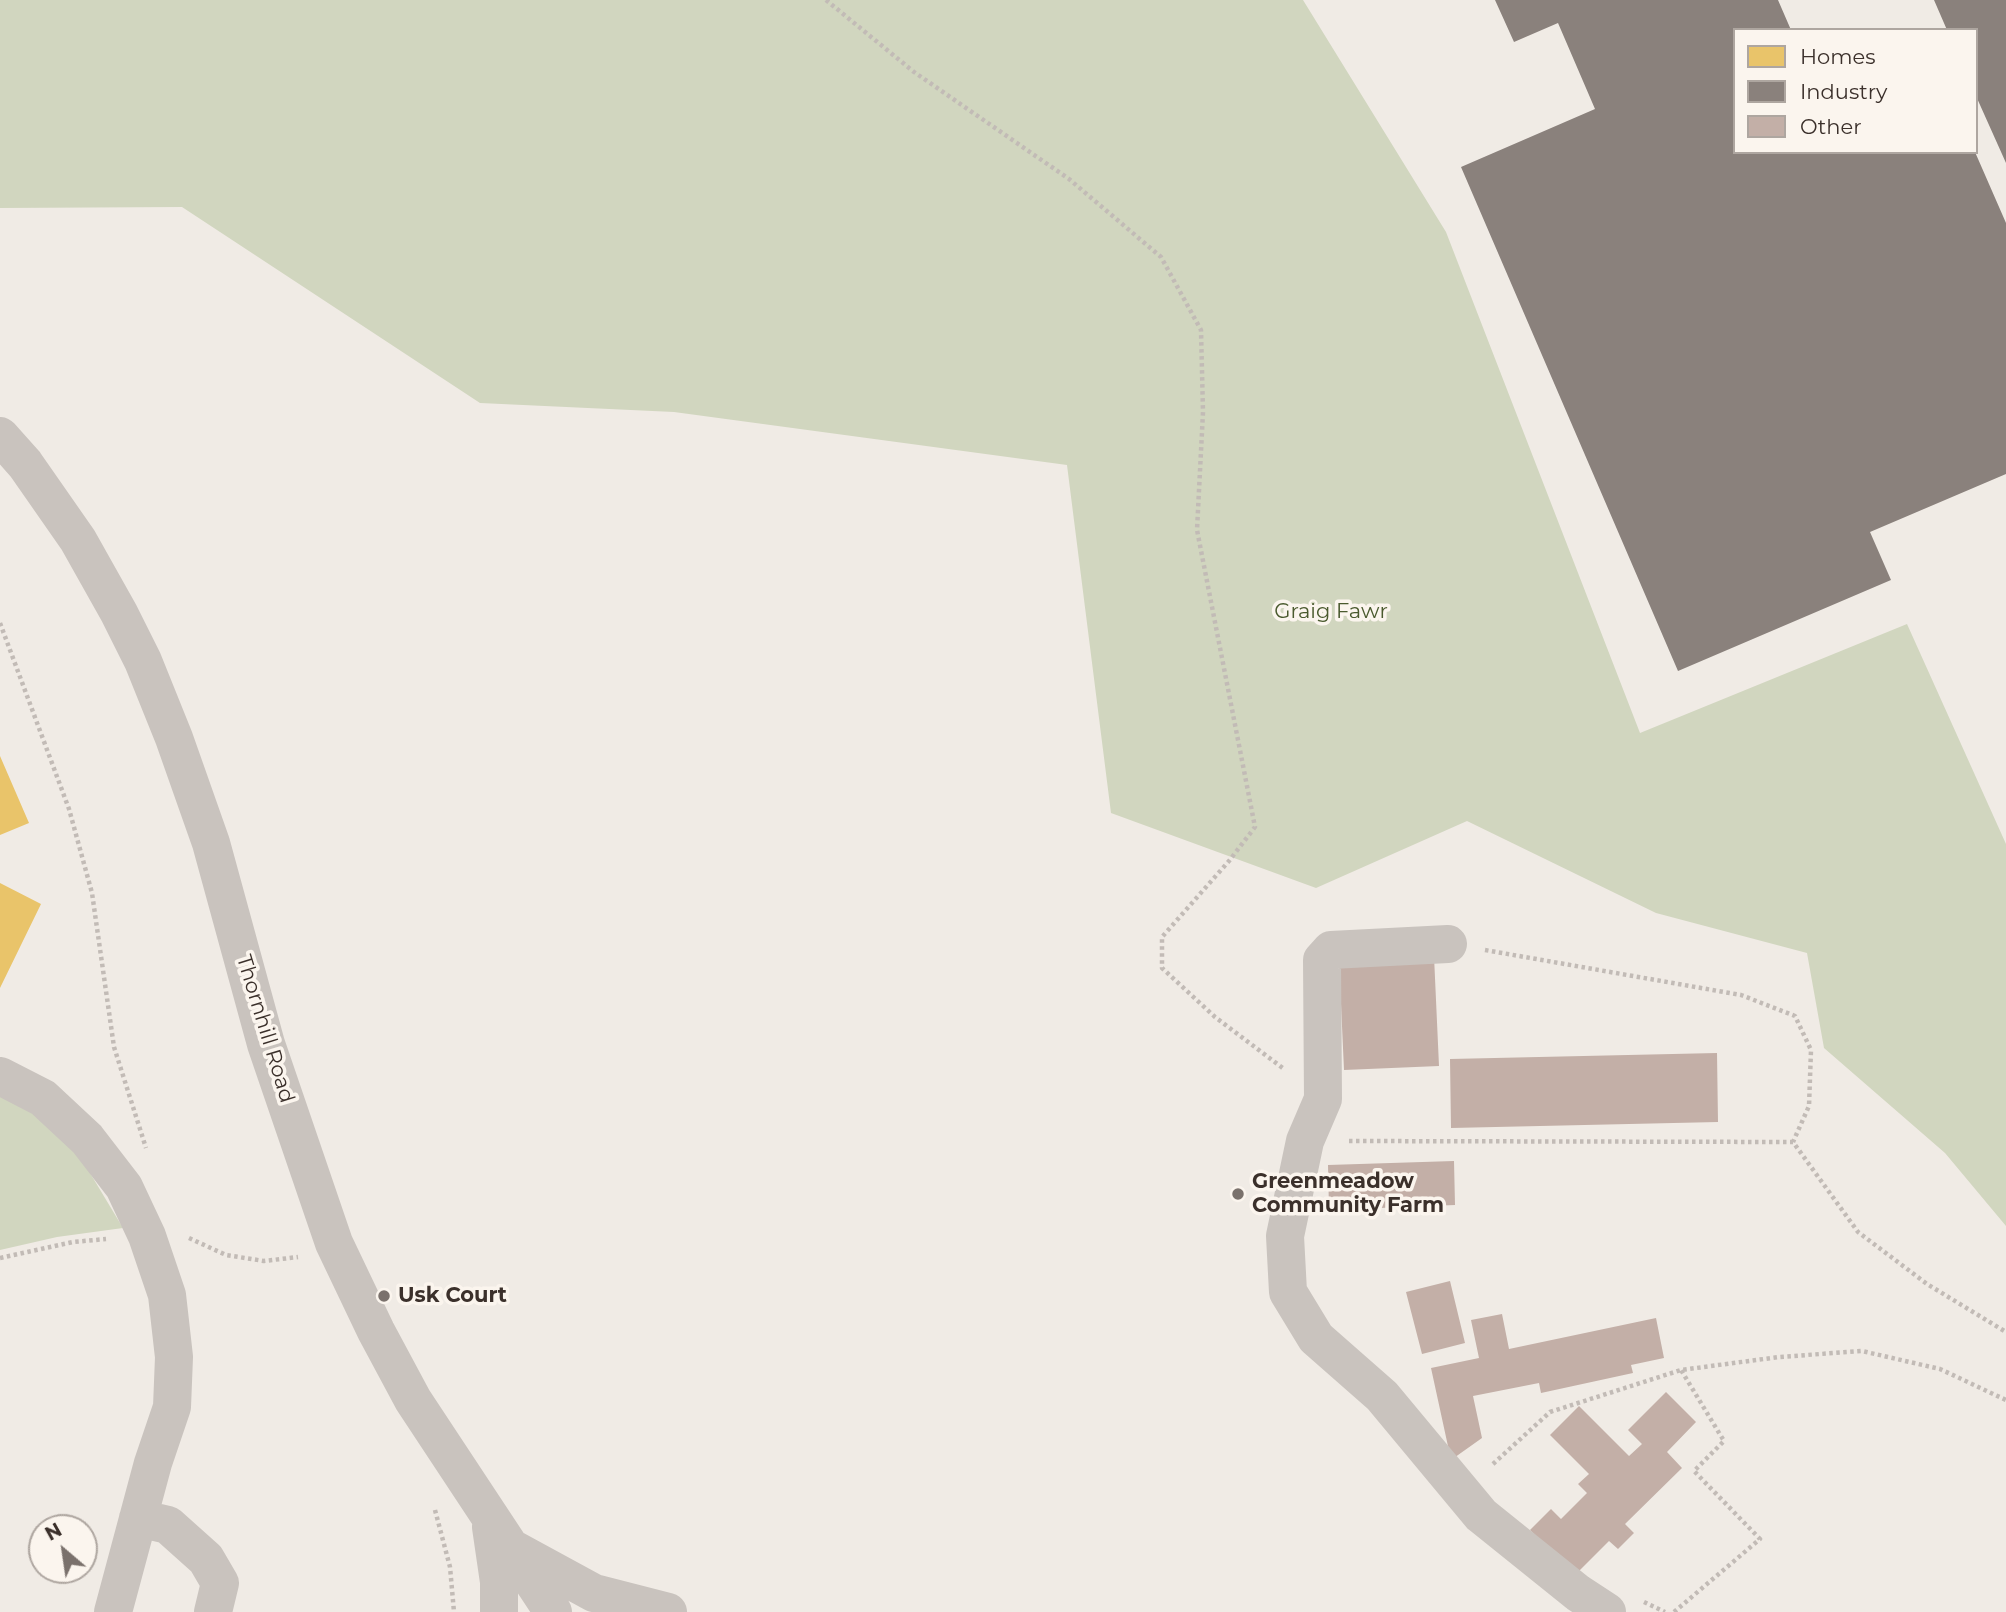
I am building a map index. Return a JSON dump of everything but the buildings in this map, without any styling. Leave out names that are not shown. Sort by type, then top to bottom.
[{"type":"street","name":"Thornhill Road","points":[[0,436],[25,464],[78,540],[143,661],[174,738],[211,844],[266,1044],[334,1243],[376,1331],[413,1399],[553,1612]]},
{"type":"street","points":[[1448,944],[1331,950],[1322,960],[1323,1099],[1305,1141],[1285,1236],[1288,1292],[1316,1338],[1382,1396],[1481,1515],[1578,1594],[1608,1612]]},
{"type":"street","points":[[0,1076],[43,1098],[87,1139],[124,1187],[147,1237],[167,1295],[174,1357],[172,1407],[113,1612]]},
{"type":"street","points":[[138,1518],[168,1525],[206,1559],[220,1583],[213,1612]]},
{"type":"street","points":[[499,1612],[500,1532]]},
{"type":"street","points":[[500,1532],[594,1593],[668,1612]]},
{"type":"path","points":[[826,0],[914,72],[1069,179],[1161,257],[1201,330],[1203,412],[1197,530],[1255,827],[1162,937],[1162,968],[1215,1017],[1323,1099]]},
{"type":"path","points":[[0,624],[69,809],[92,893],[114,1047],[150,1159]]},
{"type":"path","points":[[1448,944],[1741,995],[1794,1016],[1811,1050],[1809,1106],[1793,1142]]},
{"type":"path","points":[[1305,1141],[1793,1142]]},
{"type":"path","points":[[1793,1142],[1858,1232],[1927,1284],[2006,1332]]},
{"type":"path","points":[[0,1258],[73,1242],[147,1237],[170,1221],[191,1239],[226,1255],[264,1261],[300,1257]]},
{"type":"path","points":[[1493,1464],[1550,1412],[1681,1370],[1779,1357],[1862,1351],[1940,1369],[2006,1400]]},
{"type":"path","points":[[1674,1612],[1760,1539],[1694,1471],[1724,1441],[1681,1370]]},
{"type":"path","points":[[430,1501],[436,1512],[450,1567],[454,1612]]},
{"type":"green space","name":"Graig Fawr","points":[[0,0],[1303,0],[1446,232],[1640,733],[1907,624],[2006,844],[2006,1226],[1945,1153],[1824,1048],[1807,953],[1656,913],[1467,821],[1316,888],[1111,813],[1067,465],[674,412],[480,403],[182,207],[0,208]]},
{"type":"green space","points":[[0,1096],[35,1113],[78,1153],[123,1228],[57,1237],[0,1250]]},
{"type":"place","name":"Greenmeadow Community Farm","points":[[1238,1194]]},
{"type":"place","name":"Usk Court","points":[[384,1296]]}]
